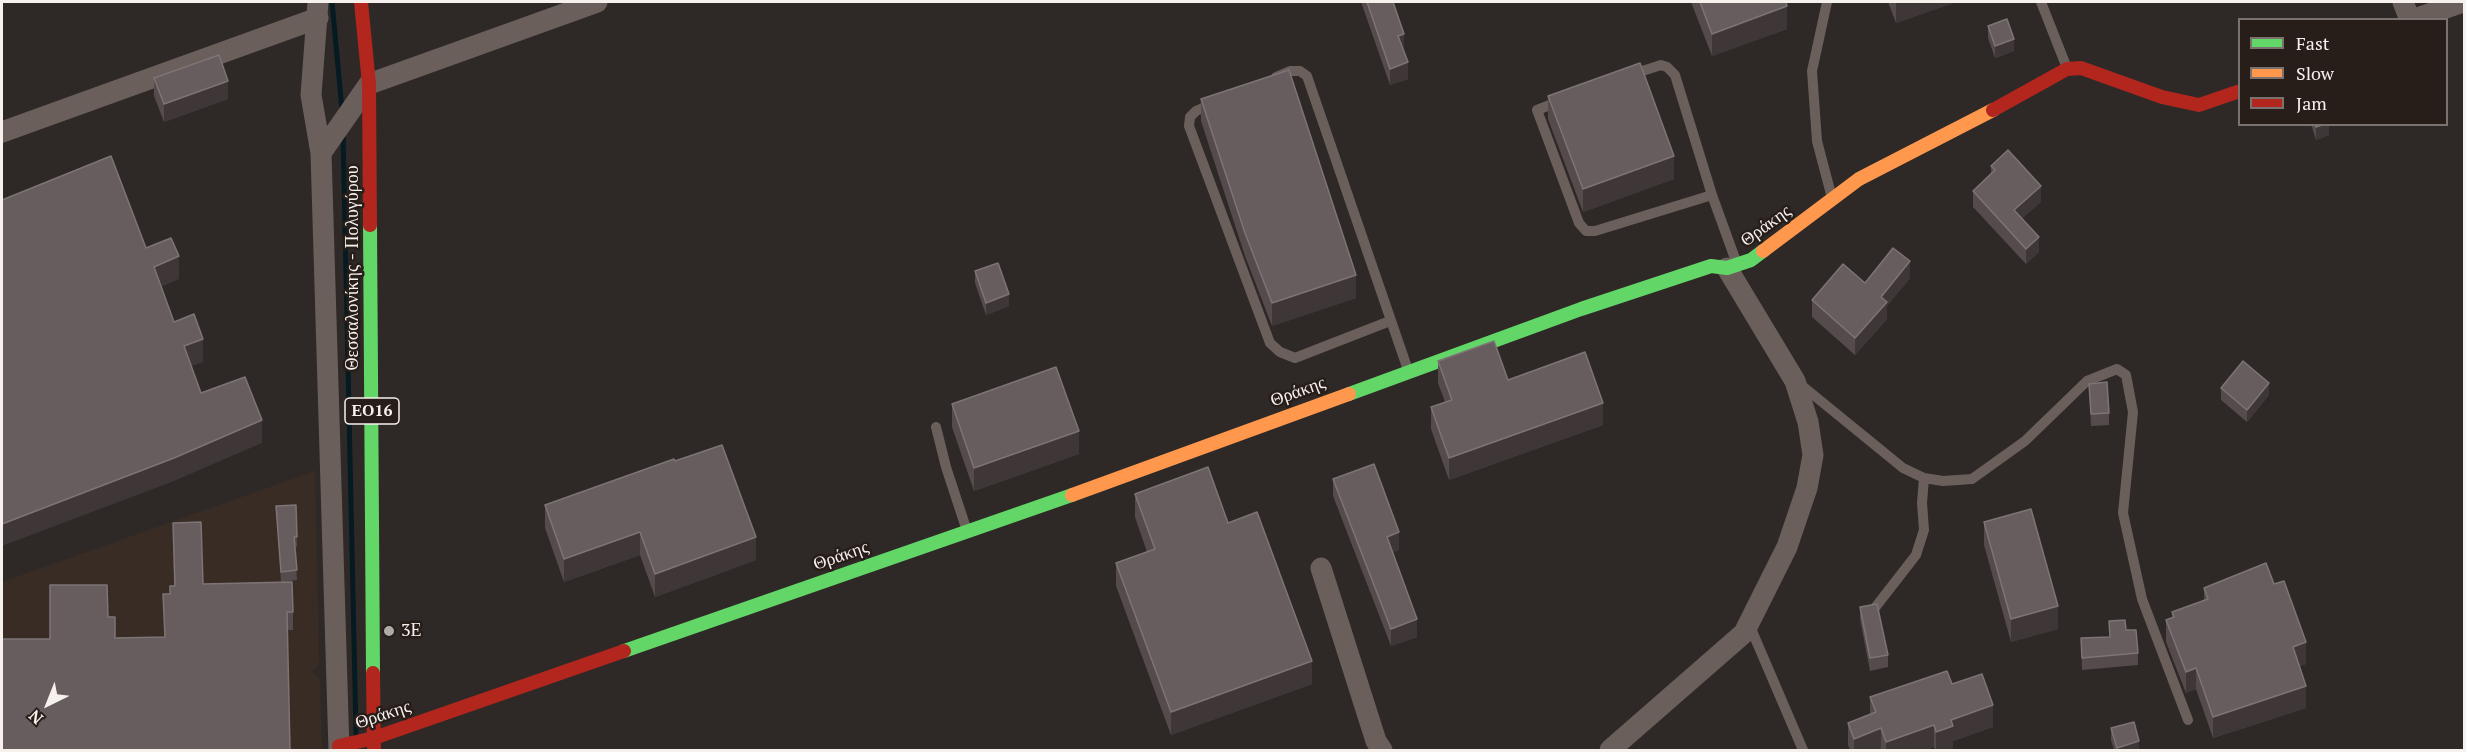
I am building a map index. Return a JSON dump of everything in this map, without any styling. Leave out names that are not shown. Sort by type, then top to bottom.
[{"type":"street","name":"Θεσσαλονίκης - Πολυγύρου","points":[[361,2],[369,84],[374,744]]},
{"type":"street","points":[[321,153],[369,84],[597,2]]},
{"type":"street","points":[[2403,2],[2410,18]]},
{"type":"street","points":[[2417,18],[2463,2]]},
{"type":"street","points":[[2,132],[318,10],[311,95],[321,153],[339,748]]},
{"type":"street","points":[[2067,69],[2081,68],[2162,97],[2199,105],[2238,92]]},
{"type":"street","name":"Θράκης","points":[[339,748],[374,744],[1581,309],[1711,266],[1732,266],[1761,255],[1859,179],[1953,132],[2067,69]]},
{"type":"street","points":[[1610,750],[1744,633],[1787,547],[1807,488],[1813,455],[1808,422],[1795,381],[1732,266]]},
{"type":"street","points":[[1321,568],[1376,741],[1382,750]]},
{"type":"lane","points":[[1827,2],[1812,71],[1817,141],[1832,198]]},
{"type":"lane","points":[[2041,2],[2067,69]]},
{"type":"lane","points":[[1621,78],[1661,65],[1667,67],[1675,75],[1732,266]]},
{"type":"lane","points":[[1269,80],[1290,71],[1300,71],[1306,76],[1408,370]]},
{"type":"lane","points":[[1228,98],[1196,111],[1190,117],[1189,126],[1270,343],[1280,352],[1295,358],[1390,321]]},
{"type":"lane","points":[[1568,98],[1536,110],[1578,224],[1586,231],[1595,231],[1712,195]]},
{"type":"lane","points":[[1795,381],[1897,463],[1924,478],[1943,481],[1972,479],[2025,441],[2087,381],[2117,369],[2126,375],[2133,412],[2123,513],[2142,599],[2188,720]]},
{"type":"lane","points":[[936,427],[946,467],[967,531]]},
{"type":"lane","points":[[1874,609],[1916,555],[1924,530],[1922,503],[1924,478]]},
{"type":"lane","points":[[1749,624],[1803,750]]},
{"type":"shaded area","points":[[315,471],[319,664],[312,671],[320,680],[322,750],[2,750],[2,582]]},
{"type":"building","points":[[1367,2],[1393,2],[1404,34],[1398,36],[1408,62],[1390,69]]},
{"type":"building","points":[[1700,2],[1786,2],[1787,6],[1712,34]]},
{"type":"building","points":[[2007,19],[2014,39],[1995,46],[1988,26]]},
{"type":"building","points":[[219,55],[228,81],[164,104],[154,78]]},
{"type":"building","points":[[1640,63],[1674,156],[1583,189],[1548,96]]},
{"type":"building","points":[[1289,70],[1356,275],[1272,303],[1245,233],[1201,99]]},
{"type":"building","points":[[2008,150],[2041,186],[2014,210],[2039,237],[2026,249],[1973,191],[1995,170],[1991,166]]},
{"type":"building","points":[[111,156],[146,248],[171,238],[179,256],[154,267],[174,322],[194,314],[203,339],[184,346],[201,393],[245,377],[262,420],[174,458],[2,524],[2,200]]},
{"type":"building","points":[[1893,248],[1910,261],[1881,297],[1887,302],[1855,338],[1812,300],[1843,264],[1865,283]]},
{"type":"building","points":[[998,263],[1009,294],[986,303],[975,271]]},
{"type":"building","points":[[1494,341],[1508,380],[1585,352],[1603,403],[1449,458],[1431,407],[1452,400],[1438,361]]},
{"type":"building","points":[[2243,361],[2269,383],[2247,410],[2221,388]]},
{"type":"building","points":[[1056,367],[1079,431],[974,468],[952,404]]},
{"type":"building","points":[[2107,382],[2109,413],[2091,414],[2089,384]]},
{"type":"building","points":[[722,445],[756,537],[655,574],[640,532],[564,559],[545,505],[674,459],[675,461]]},
{"type":"building","points":[[1374,464],[1399,532],[1387,537],[1417,619],[1391,629],[1333,479]]},
{"type":"building","points":[[1208,467],[1228,523],[1257,512],[1312,661],[1171,712],[1116,563],[1155,549],[1135,494]]},
{"type":"building","points":[[296,505],[297,537],[294,537],[297,570],[281,572],[276,506]]},
{"type":"building","points":[[2031,509],[2058,606],[2011,619],[1984,522]]},
{"type":"building","points":[[201,522],[203,584],[292,582],[293,612],[287,612],[290,750],[2,750],[2,639],[50,639],[50,585],[107,585],[108,617],[115,617],[115,638],[165,637],[163,594],[170,594],[170,586],[175,586],[173,523]]},
{"type":"building","points":[[2266,563],[2274,584],[2284,581],[2306,642],[2293,647],[2306,686],[2213,717],[2196,668],[2186,672],[2166,620],[2174,617],[2172,612],[2208,599],[2204,588]]},
{"type":"building","points":[[1877,604],[1888,655],[1870,658],[1860,607]]},
{"type":"building","points":[[2125,620],[2126,630],[2136,630],[2138,653],[2082,658],[2081,638],[2110,637],[2109,621]]},
{"type":"building","points":[[1947,671],[1952,684],[1982,674],[1993,705],[1951,720],[1953,726],[1936,732],[1934,725],[1886,742],[1881,728],[1854,739],[1848,723],[1876,712],[1870,697]]},
{"type":"building","points":[[2134,722],[2139,741],[2117,748],[2111,728]]},
{"type":"waterway","points":[[332,2],[342,110]]},
{"type":"waterway","points":[[343,135],[356,734]]},
{"type":"traffic: fast","points":[[370,225],[373,673]]},
{"type":"traffic: fast","points":[[1349,394],[1581,309],[1711,266],[1727,268],[1751,260],[1763,251]]},
{"type":"traffic: fast","points":[[624,651],[1072,495]]},
{"type":"traffic: slow","points":[[1763,251],[1859,179],[1993,110]]},
{"type":"traffic: slow","points":[[1072,495],[1349,394]]},
{"type":"traffic: jam","points":[[361,2],[369,84],[370,225]]},
{"type":"traffic: jam","points":[[1993,110],[2067,69],[2081,68],[2162,97],[2199,105],[2238,92]]},
{"type":"traffic: jam","points":[[339,746],[374,738],[624,651]]},
{"type":"traffic: jam","points":[[373,673],[374,750]]},
{"type":"place","name":"3Ε","points":[[389,631]]}]
